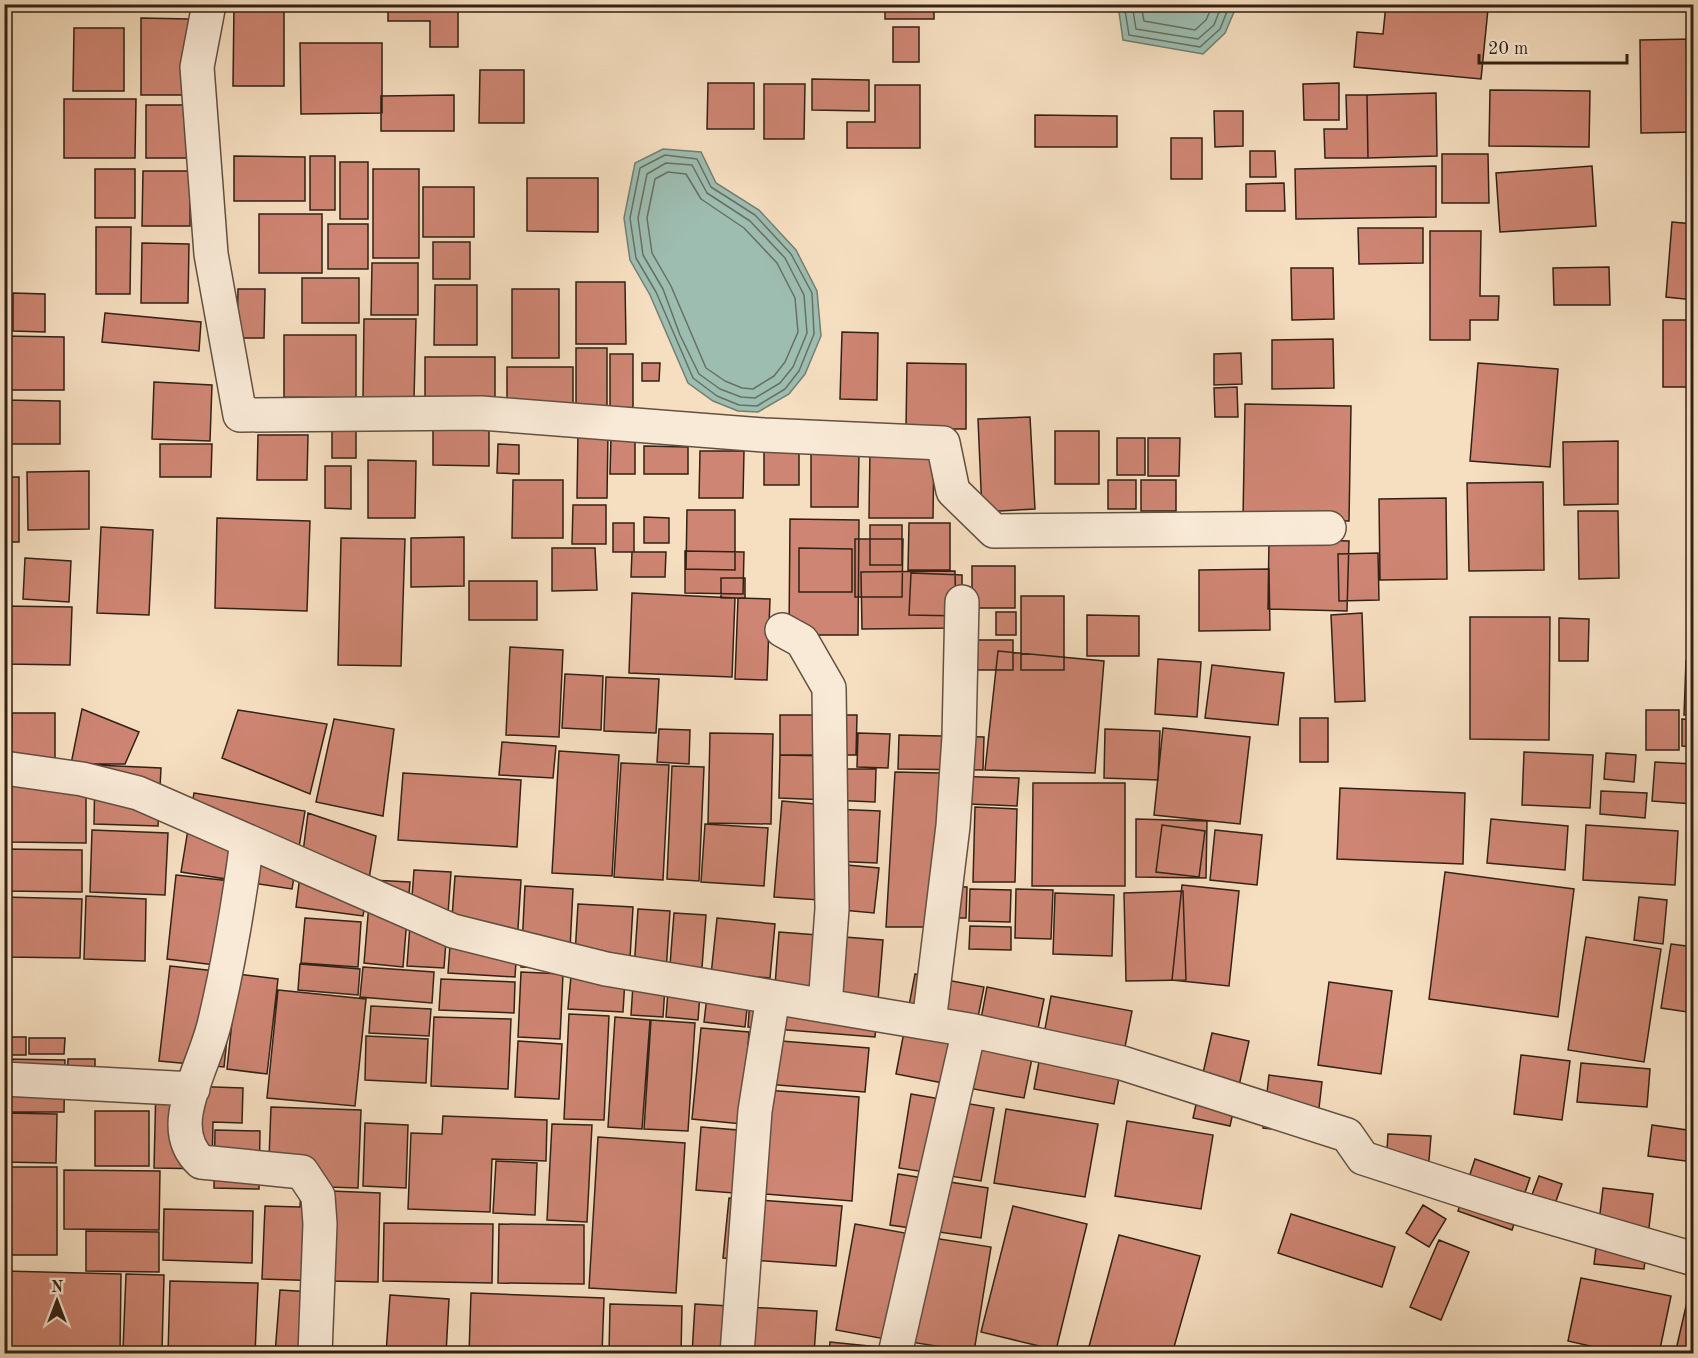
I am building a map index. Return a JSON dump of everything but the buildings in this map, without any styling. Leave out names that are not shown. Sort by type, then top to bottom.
[{"type":"street","points":[[209,4],[197,67],[211,254],[240,415],[481,413],[764,435],[943,443],[953,491],[994,531],[1329,528]]},
{"type":"street","points":[[929,1023],[953,826],[959,737],[962,602]]},
{"type":"street","points":[[782,630],[802,641],[829,688],[832,909],[825,1006]]},
{"type":"street","points":[[4,768],[82,779],[138,793],[453,931],[606,969],[969,1030],[1122,1063],[1347,1135],[1363,1158],[1511,1206],[1694,1259]]},
{"type":"street","points":[[247,841],[238,911],[215,1023],[186,1113],[186,1138],[190,1152],[201,1162],[302,1172],[311,1182],[318,1196],[320,1224],[315,1353]]},
{"type":"street","points":[[737,1353],[755,1112],[773,997]]},
{"type":"street","points":[[895,1353],[969,1030]]},
{"type":"street","points":[[4,1079],[193,1089]]},
{"type":"water","points":[[1118,4],[1237,5],[1225,33],[1203,54],[1123,40]]},
{"type":"water","points":[[663,149],[701,152],[716,183],[759,210],[796,250],[817,291],[821,336],[805,374],[789,394],[758,412],[738,411],[713,401],[688,383],[650,295],[630,260],[624,218],[635,163]]}]
